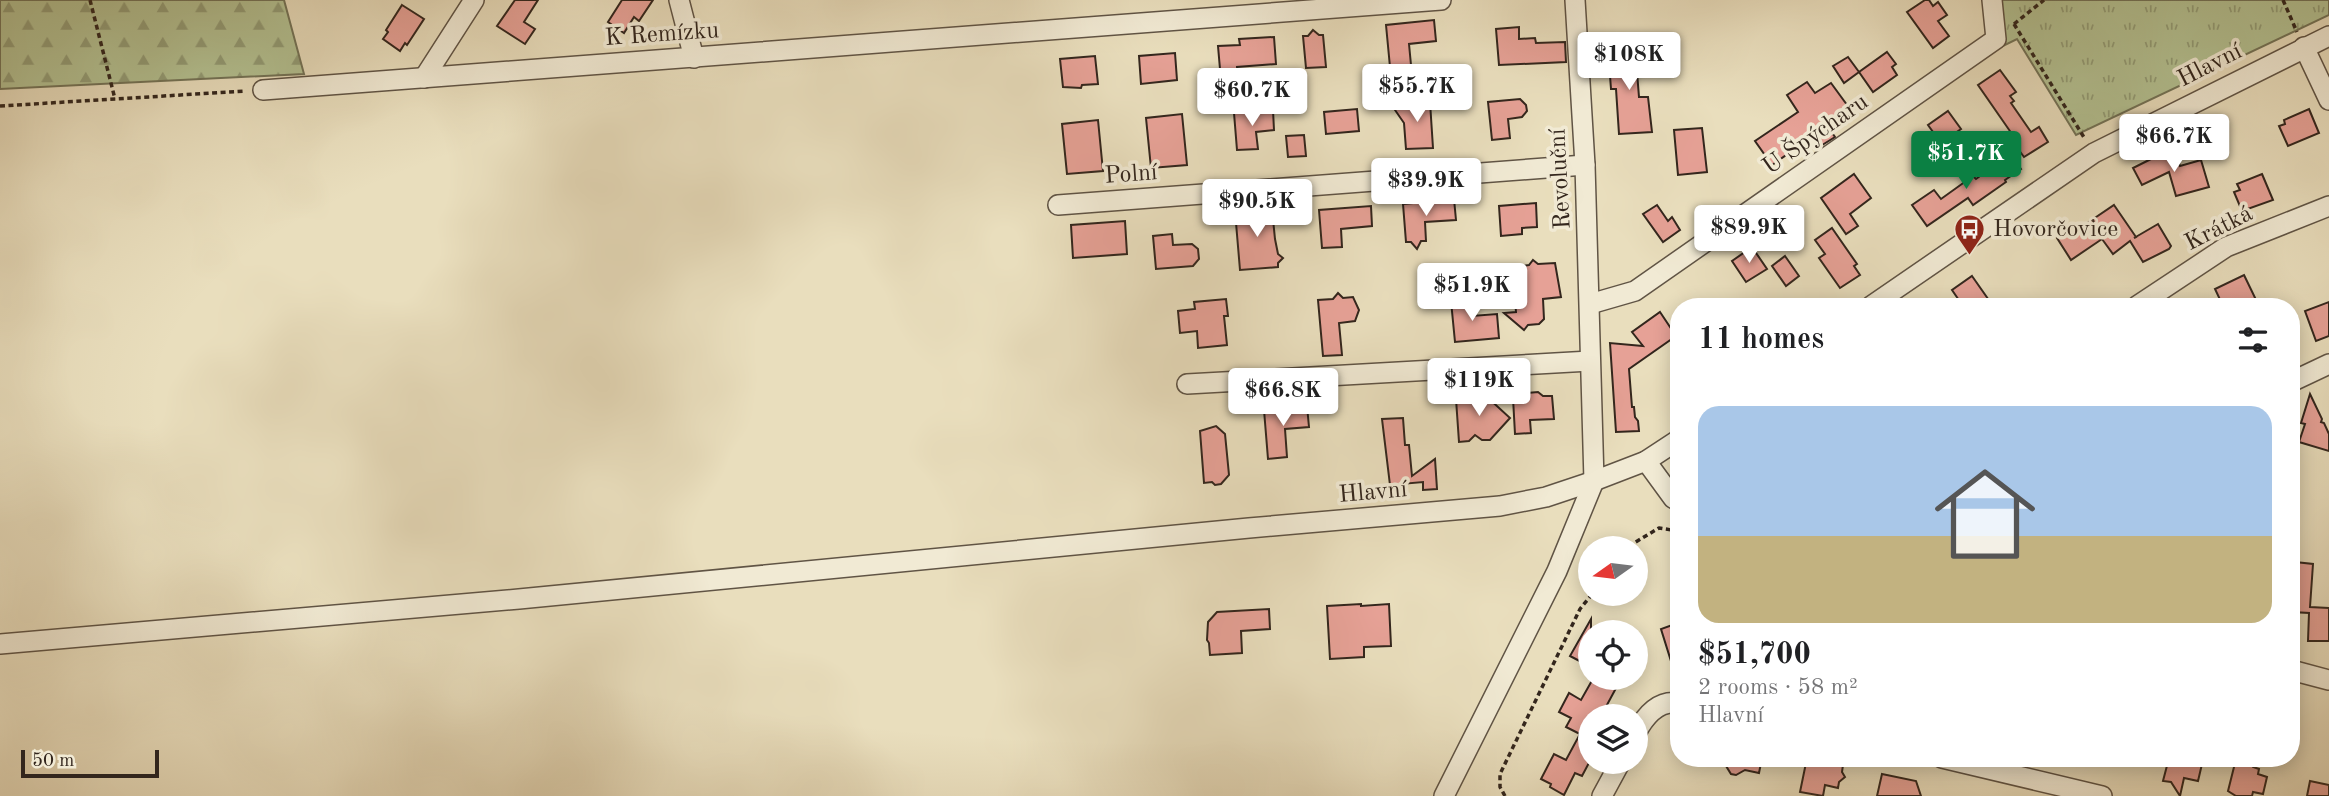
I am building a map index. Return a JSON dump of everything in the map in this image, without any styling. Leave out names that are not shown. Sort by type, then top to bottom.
[{"type":"street","points":[[678,0],[694,58]]},
{"type":"street","name":"K Remízku","points":[[263,90],[1441,0]]},
{"type":"street","name":"Revoluční","points":[[1575,0],[1586,164],[1594,481]]},
{"type":"street","points":[[1992,0],[1996,39]]},
{"type":"street","points":[[424,78],[467,4]]},
{"type":"street","name":"Hlavní","points":[[1883,298],[2094,153],[2329,36]]},
{"type":"street","name":"U Špýcharu","points":[[1590,304],[1634,290],[1996,39]]},
{"type":"street","points":[[2304,47],[2329,100]]},
{"type":"street","name":"Polní","points":[[1058,205],[1586,164]]},
{"type":"street","name":"Krátká","points":[[2149,298],[2226,247],[2329,206]]},
{"type":"street","points":[[1187,384],[1590,361]]},
{"type":"street","points":[[2300,378],[2329,364]]},
{"type":"street","name":"Hlavní","points":[[0,644],[519,599],[1500,506],[1546,497],[1594,481],[1646,461],[1670,445]]},
{"type":"street","points":[[1646,461],[1670,494]]},
{"type":"street","points":[[1449,794],[1558,571],[1594,481]]},
{"type":"street","points":[[2300,672],[2329,680]]},
{"type":"street","points":[[1648,714],[1670,701]]},
{"type":"street","points":[[1979,767],[2102,796]]},
{"type":"street","points":[[1602,796],[1614,774]]},
{"type":"path","points":[[90,0],[115,99]]},
{"type":"path","points":[[1996,39],[2044,0]]},
{"type":"path","points":[[2283,0],[2304,47]]},
{"type":"path","points":[[2014,24],[2094,153]]},
{"type":"path","points":[[0,106],[263,90]]},
{"type":"path","points":[[1646,536],[1659,528],[1670,530]]},
{"type":"path","points":[[1505,796],[1500,787],[1500,774],[1582,606]]},
{"type":"green space","points":[[0,0],[284,0],[304,74],[0,89]]},
{"type":"green space","points":[[2000,0],[2329,0],[2329,15],[2076,135],[2017,39],[2003,46]]},
{"type":"building","points":[[515,0],[538,0],[524,22],[535,29],[525,44],[497,26]]},
{"type":"building","points":[[622,0],[653,0],[639,21],[634,17],[624,33],[608,22]]},
{"type":"building","points":[[1929,0],[1933,6],[1938,2],[1947,15],[1938,21],[1949,36],[1933,48],[1907,12]]},
{"type":"building","points":[[402,5],[424,19],[400,51],[383,39]]},
{"type":"building","points":[[1434,20],[1436,41],[1409,44],[1411,65],[1390,67],[1386,25]]},
{"type":"building","points":[[1519,27],[1519,39],[1535,38],[1536,43],[1565,42],[1566,62],[1499,65],[1496,29]]},
{"type":"building","points":[[1313,30],[1323,35],[1326,67],[1306,68],[1303,36],[1308,36]]},
{"type":"building","points":[[1274,37],[1276,64],[1237,67],[1239,91],[1222,92],[1218,46],[1240,45],[1239,39]]},
{"type":"building","points":[[1635,47],[1639,97],[1648,97],[1652,132],[1619,134],[1616,89],[1611,89],[1608,49]]},
{"type":"building","points":[[1887,52],[1896,64],[1892,67],[1897,75],[1873,92],[1859,72]]},
{"type":"building","points":[[1175,53],[1177,80],[1141,84],[1139,56]]},
{"type":"building","points":[[1095,56],[1098,84],[1082,85],[1081,88],[1063,87],[1060,59]]},
{"type":"building","points":[[1848,57],[1859,72],[1844,83],[1833,66]]},
{"type":"building","points":[[2000,70],[2016,92],[2010,96],[2014,101],[2011,103],[2031,132],[2039,127],[2048,142],[2024,157],[2013,142],[2012,134],[1978,85]]},
{"type":"building","points":[[1807,82],[1815,93],[1831,83],[1850,109],[1827,126],[1835,137],[1819,147],[1812,137],[1772,165],[1755,141],[1798,112],[1787,95]]},
{"type":"building","points":[[1416,99],[1416,103],[1430,102],[1433,148],[1406,149],[1404,123],[1395,110],[1403,103]]},
{"type":"building","points":[[1520,99],[1526,105],[1527,111],[1522,117],[1508,119],[1510,138],[1492,140],[1488,102]]},
{"type":"building","points":[[1357,109],[1359,131],[1326,134],[1324,112]]},
{"type":"building","points":[[2309,109],[2319,133],[2288,146],[2279,126],[2285,124],[2284,120]]},
{"type":"building","points":[[1273,110],[1274,130],[1256,132],[1258,149],[1237,150],[1234,113]]},
{"type":"building","points":[[1948,111],[1961,129],[1941,143],[1928,125]]},
{"type":"building","points":[[1182,114],[1187,165],[1151,168],[1146,118]]},
{"type":"building","points":[[1098,120],[1103,171],[1067,174],[1062,124]]},
{"type":"building","points":[[1702,128],[1707,172],[1678,175],[1674,130]]},
{"type":"building","points":[[1304,135],[1306,156],[1288,157],[1286,136]]},
{"type":"building","points":[[2176,153],[2180,166],[2201,160],[2209,187],[2176,196],[2169,172],[2142,185],[2133,168],[2151,159]]},
{"type":"building","points":[[2010,154],[2021,169],[1973,205],[1968,198],[1927,226],[1912,205],[1934,190],[1941,199],[1973,176],[1976,179]]},
{"type":"building","points":[[1854,174],[1871,198],[1850,214],[1858,226],[1846,234],[1821,198]]},
{"type":"building","points":[[2262,174],[2273,200],[2242,211],[2234,192],[2240,190],[2237,184]]},
{"type":"building","points":[[1454,199],[1456,220],[1425,222],[1426,241],[1421,241],[1417,249],[1411,242],[1406,242],[1403,204]]},
{"type":"building","points":[[1536,203],[1537,227],[1522,228],[1522,234],[1501,236],[1499,206]]},
{"type":"building","points":[[1657,205],[1668,221],[1672,217],[1680,230],[1663,242],[1643,214]]},
{"type":"building","points":[[2114,205],[2136,237],[2158,224],[2171,246],[2169,249],[2143,262],[2130,241],[2113,254],[2102,239],[2071,260],[2057,238],[2077,224],[2080,228]]},
{"type":"building","points":[[1371,206],[1372,226],[1341,229],[1342,247],[1322,248],[1319,210]]},
{"type":"building","points":[[1269,208],[1276,215],[1273,219],[1275,239],[1278,254],[1283,258],[1278,267],[1240,270],[1235,211]]},
{"type":"building","points":[[1125,221],[1127,254],[1073,258],[1071,225]]},
{"type":"building","points":[[1832,228],[1857,264],[1854,266],[1860,275],[1840,288],[1819,258],[1825,254],[1815,240]]},
{"type":"building","points":[[1172,234],[1173,245],[1192,244],[1198,249],[1199,259],[1193,266],[1156,269],[1153,236]]},
{"type":"building","points":[[1752,247],[1767,269],[1746,282],[1732,261]]},
{"type":"building","points":[[1785,256],[1799,276],[1786,286],[1772,266]]},
{"type":"building","points":[[1533,260],[1538,264],[1555,263],[1561,297],[1543,299],[1544,319],[1539,324],[1528,325],[1524,330],[1504,313],[1516,312],[1513,278],[1516,278],[1515,267],[1529,265]]},
{"type":"building","points":[[2244,275],[2255,298],[2219,298],[2215,289]]},
{"type":"building","points":[[1972,276],[1987,298],[1958,298],[1952,290]]},
{"type":"building","points":[[1338,293],[1343,298],[1353,297],[1359,310],[1355,321],[1339,323],[1342,355],[1323,356],[1318,300],[1333,299]]},
{"type":"building","points":[[1226,299],[1228,316],[1224,316],[1227,345],[1198,348],[1197,331],[1180,333],[1178,311],[1195,309],[1194,302]]},
{"type":"building","points":[[1470,299],[1472,316],[1497,314],[1499,338],[1455,342],[1451,301]]},
{"type":"building","points":[[2329,302],[2329,336],[2316,341],[2305,311]]},
{"type":"building","points":[[1660,312],[1670,327],[1670,340],[1629,369],[1632,407],[1639,431],[1616,432],[1610,343],[1643,346],[1632,332]]},
{"type":"building","points":[[1538,392],[1543,396],[1552,396],[1554,419],[1530,420],[1531,433],[1515,434],[1513,398]]},
{"type":"building","points":[[2310,394],[2329,434],[2329,451],[2300,442],[2305,424],[2301,423]]},
{"type":"building","points":[[1486,396],[1510,418],[1490,440],[1482,440],[1475,435],[1469,441],[1459,442],[1456,399]]},
{"type":"building","points":[[1307,406],[1309,427],[1285,429],[1287,457],[1268,459],[1264,410]]},
{"type":"building","points":[[1403,418],[1405,445],[1409,445],[1412,476],[1435,459],[1437,489],[1423,490],[1423,482],[1390,485],[1382,419]]},
{"type":"building","points":[[1216,426],[1225,434],[1229,475],[1221,484],[1215,485],[1212,482],[1204,483],[1200,431]]},
{"type":"building","points":[[2300,563],[2313,564],[2310,607],[2329,608],[2329,641],[2308,641],[2309,613],[2300,612]]},
{"type":"building","points":[[1389,604],[1391,646],[1364,647],[1364,657],[1330,659],[1327,606]]},
{"type":"building","points":[[1269,609],[1270,629],[1241,631],[1242,653],[1210,655],[1208,622],[1217,612]]},
{"type":"building","points":[[1670,626],[1670,658],[1661,629]]},
{"type":"building","points":[[1578,642],[1578,660],[1570,656]]},
{"type":"building","points":[[1587,690],[1615,690],[1607,704],[1578,704],[1578,733],[1566,727],[1571,718],[1559,712],[1569,693],[1581,700]]},
{"type":"building","points":[[1578,738],[1578,774],[1583,774],[1582,776],[1575,773],[1564,795],[1541,779],[1554,754],[1566,760]]},
{"type":"building","points":[[1727,767],[1760,767],[1759,773],[1745,770],[1736,775],[1731,774]]},
{"type":"building","points":[[1805,767],[1843,767],[1845,777],[1839,782],[1838,788],[1825,785],[1823,796],[1800,792]]},
{"type":"building","points":[[2167,767],[2201,767],[2198,781],[2184,778],[2180,796],[2171,782],[2163,781]]},
{"type":"building","points":[[2234,767],[2253,767],[2259,769],[2258,774],[2267,777],[2263,794],[2253,792],[2252,796],[2236,796],[2228,791]]},
{"type":"building","points":[[1882,774],[1916,781],[1921,796],[1877,796]]},
{"type":"building","points":[[2310,781],[2329,785],[2329,796],[2307,796]]},
{"type":"place","name":"Hovorčovice","points":[[1970,257]]}]
